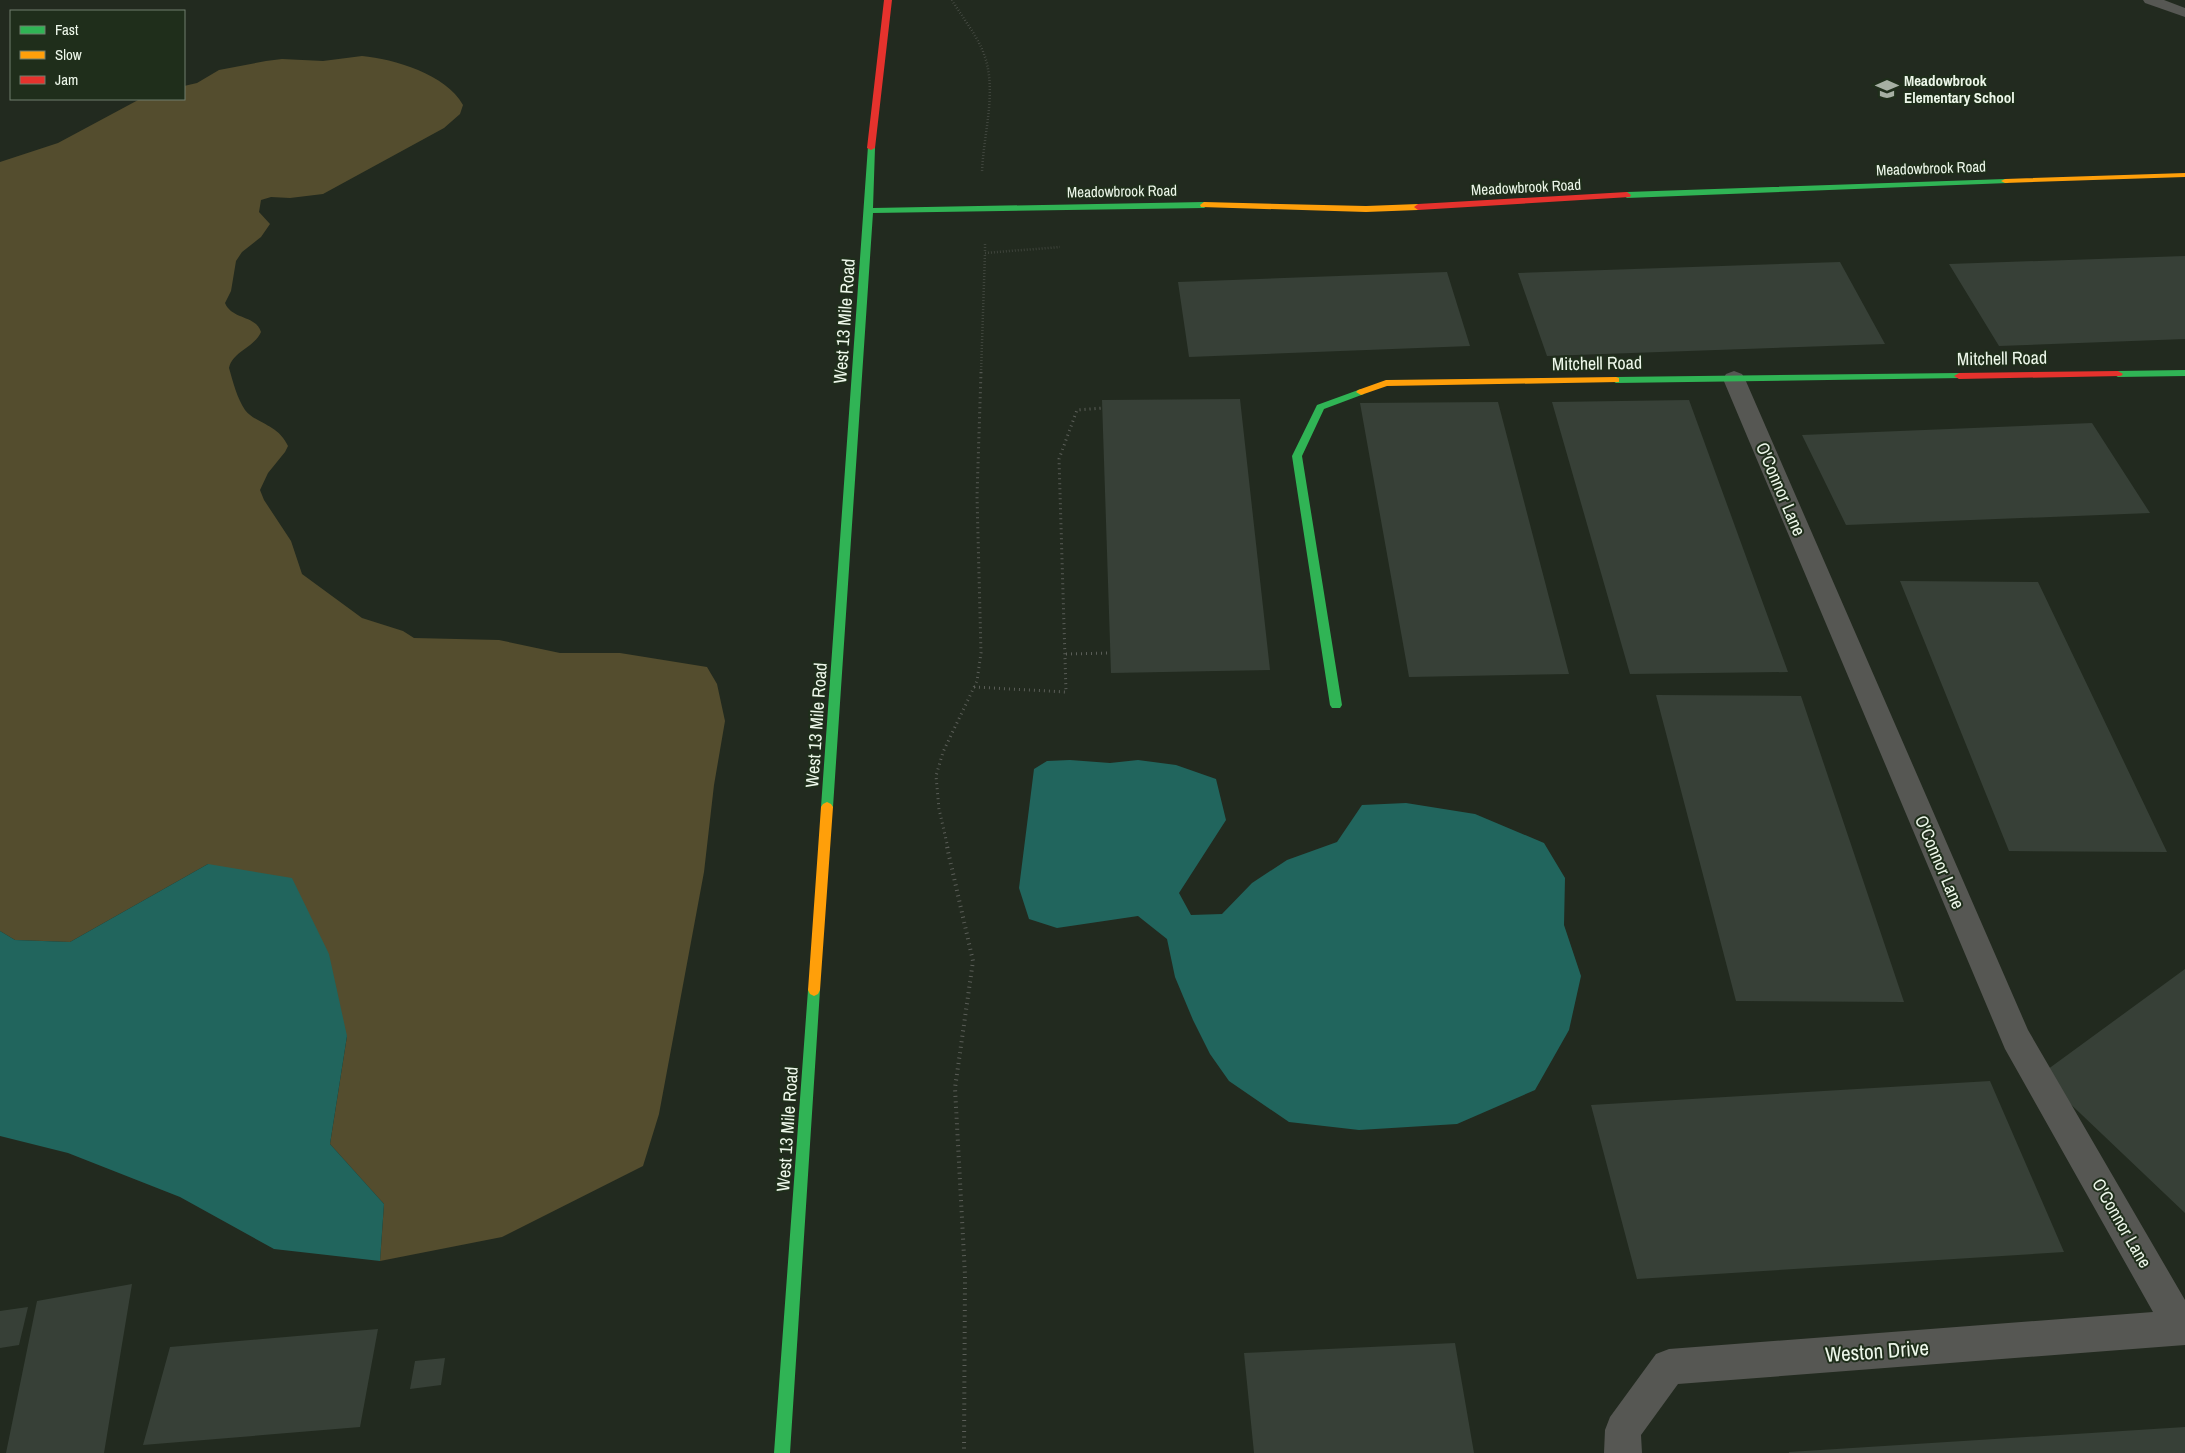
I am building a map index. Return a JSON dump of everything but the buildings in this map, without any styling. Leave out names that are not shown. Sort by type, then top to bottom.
[{"type":"street","name":"West 13 Mile Road","points":[[782,1453],[869,211],[870,157],[888,0]]},
{"type":"street","name":"Meadowbrook Road","points":[[869,211],[1186,205],[1357,210],[1470,206],[1681,192],[2185,175]]},
{"type":"street","name":"Mitchell Road","points":[[1336,705],[1297,456],[1320,407],[1386,384],[2185,373]]},
{"type":"street","name":"O'Connor Lane","points":[[1734,379],[2016,1039],[2183,1327]]},
{"type":"street","name":"Weston Drive","points":[[1623,1453],[1623,1430],[1669,1367],[2183,1327]]},
{"type":"lane","points":[[2150,0],[2185,13]]},
{"type":"path","points":[[964,1453],[965,1275],[954,1088],[957,1057],[972,986],[973,961],[939,809],[936,776],[943,752],[977,681],[981,653],[977,496],[985,253]]},
{"type":"path","points":[[974,687],[1066,692],[1059,459],[1066,435],[1077,410],[1103,408]]},
{"type":"path","points":[[1066,654],[1109,653]]},
{"type":"shaded area","points":[[362,56],[404,65],[418,70],[445,85],[463,105],[460,114],[444,128],[323,194],[290,198],[271,197],[261,200],[259,212],[270,224],[261,237],[242,252],[236,261],[231,291],[225,303],[233,312],[254,323],[261,332],[254,342],[235,357],[229,368],[237,395],[245,410],[279,433],[288,446],[268,473],[260,490],[264,500],[291,541],[302,574],[362,618],[403,631],[414,638],[499,640],[560,653],[620,653],[707,667],[717,684],[725,721],[714,785],[704,872],[659,1114],[643,1166],[502,1237],[380,1261],[384,1204],[330,1144],[347,1036],[208,864],[70,942],[15,940],[0,931],[0,162],[58,143],[138,100],[185,100],[185,86],[197,83],[219,70],[282,59],[323,61]]},
{"type":"water","points":[[1070,760],[1110,763],[1138,760],[1176,765],[1216,779],[1226,820],[1179,893],[1191,915],[1222,914],[1252,883],[1287,860],[1337,842],[1362,805],[1406,803],[1475,814],[1544,843],[1565,878],[1564,925],[1581,976],[1569,1030],[1535,1090],[1457,1124],[1359,1130],[1289,1122],[1229,1081],[1210,1054],[1193,1020],[1175,977],[1167,939],[1138,916],[1057,928],[1029,919],[1019,888],[1034,769],[1047,761]]},
{"type":"water","points":[[208,864],[292,878],[329,954],[347,1036],[330,1144],[384,1204],[380,1261],[274,1249],[180,1197],[68,1153],[0,1136],[0,931],[15,940],[70,942]]},
{"type":"traffic: fast","points":[[827,807],[869,211],[871,148]]},
{"type":"traffic: fast","points":[[1627,195],[2005,181]]},
{"type":"traffic: fast","points":[[869,211],[1204,205]]},
{"type":"traffic: fast","points":[[2118,374],[2185,373]]},
{"type":"traffic: fast","points":[[1616,380],[1959,376]]},
{"type":"traffic: fast","points":[[1336,705],[1297,456],[1320,407],[1361,392]]},
{"type":"traffic: fast","points":[[782,1453],[814,990]]},
{"type":"traffic: slow","points":[[2005,181],[2185,175]]},
{"type":"traffic: slow","points":[[1204,205],[1366,209],[1418,207]]},
{"type":"traffic: slow","points":[[1361,392],[1386,383],[1616,380]]},
{"type":"traffic: slow","points":[[814,990],[827,807]]},
{"type":"traffic: jam","points":[[871,148],[888,0]]},
{"type":"traffic: jam","points":[[1418,207],[1627,195]]},
{"type":"traffic: jam","points":[[1959,376],[2118,374]]},
{"type":"place","name":"Meadowbrook Elementary School","points":[[1887,89]]}]
